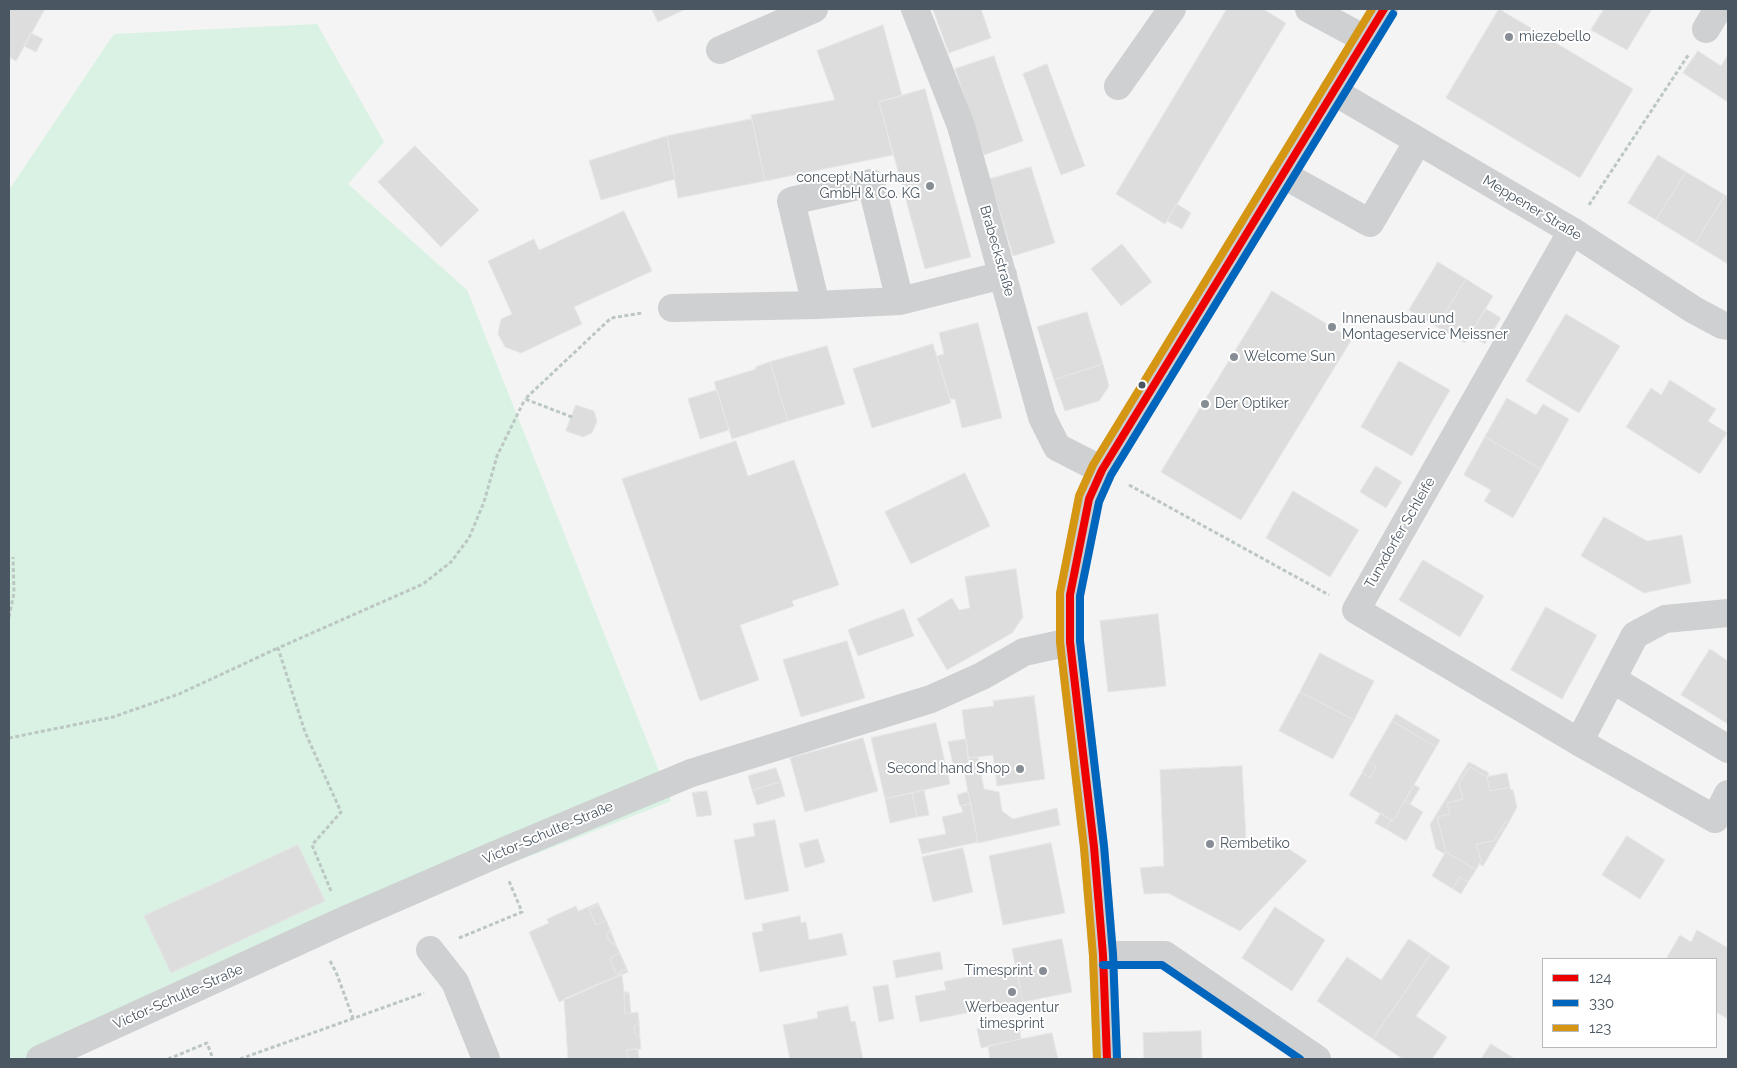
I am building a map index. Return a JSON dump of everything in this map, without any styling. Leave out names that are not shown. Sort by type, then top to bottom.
[{"type":"main road","points":[[1107,1059],[1094,847],[1070,642],[1070,595],[1089,499],[1102,470],[1384,9]]},
{"type":"street","points":[[720,50],[814,9]]},
{"type":"street","name":"Brabeckstraße","points":[[915,9],[961,126],[1042,416],[1057,447],[1102,470]]},
{"type":"street","points":[[1118,86],[1172,9]]},
{"type":"street","points":[[1309,9],[1365,39]]},
{"type":"street","name":"Meppener Straße","points":[[1334,92],[1572,231],[1694,310],[1722,325],[1728,326]]},
{"type":"street","points":[[1282,174],[1370,223],[1418,141]]},
{"type":"street","points":[[816,305],[791,201],[871,183],[900,301]]},
{"type":"street","name":"Tunxdorfer Schleife","points":[[1356,610],[1572,231]]},
{"type":"street","points":[[672,308],[900,301],[1003,275]]},
{"type":"street","points":[[1356,610],[1579,742],[1715,819],[1728,794]]},
{"type":"street","points":[[1579,742],[1635,635],[1665,619],[1728,613]]},
{"type":"street","name":"Victor-Schulte-Straße","points":[[40,1059],[316,935],[345,920],[690,773],[931,698],[982,676],[1024,652],[1070,642]]},
{"type":"street","points":[[1612,679],[1728,749]]},
{"type":"street","points":[[430,950],[456,982],[486,1059]]},
{"type":"street","points":[[1102,954],[1165,955],[1317,1059]]},
{"type":"path","points":[[1572,231],[1712,19]]},
{"type":"path","points":[[9,738],[113,717],[179,694],[423,584],[451,562],[469,538],[484,502],[497,456],[525,399],[611,318],[672,308]]},
{"type":"path","points":[[525,399],[572,417]]},
{"type":"path","points":[[1102,470],[1356,610]]},
{"type":"path","points":[[9,617],[14,593],[13,557]]},
{"type":"path","points":[[278,648],[306,732],[340,812],[312,845],[345,920]]},
{"type":"path","points":[[430,950],[522,912],[497,854]]},
{"type":"path","points":[[316,935],[336,972],[353,1018]]},
{"type":"path","points":[[240,1059],[456,982]]},
{"type":"path","points":[[168,1059],[207,1044],[213,1059]]},
{"type":"green space","points":[[317,24],[384,142],[348,184],[467,290],[671,801],[482,875],[196,1000],[67,1059],[9,1059],[9,190],[114,34]]},
{"type":"building","points":[[9,9],[45,9],[16,61],[9,57]]},
{"type":"building","points":[[652,9],[686,9],[658,22]]},
{"type":"building","points":[[933,9],[981,9],[991,38],[949,53]]},
{"type":"building","points":[[1227,9],[1263,9],[1286,23],[1165,224],[1116,194]]},
{"type":"building","points":[[1499,9],[1633,89],[1580,178],[1446,98]]},
{"type":"building","points":[[1604,9],[1652,9],[1627,50],[1591,30]]},
{"type":"building","points":[[883,25],[902,96],[879,102],[893,155],[765,181],[751,115],[835,100],[817,51]]},
{"type":"building","points":[[31,33],[43,39],[36,52],[24,46]]},
{"type":"building","points":[[1698,51],[1721,66],[1728,55],[1728,102],[1683,73]]},
{"type":"building","points":[[994,56],[1023,141],[984,155],[955,69]]},
{"type":"building","points":[[1047,64],[1085,166],[1061,175],[1023,74]]},
{"type":"building","points":[[925,89],[971,257],[925,269],[879,102]]},
{"type":"building","points":[[752,119],[765,181],[678,198],[667,136]]},
{"type":"building","points":[[667,136],[675,179],[601,200],[589,161]]},
{"type":"building","points":[[415,146],[479,210],[441,247],[378,182]]},
{"type":"building","points":[[1658,155],[1686,172],[1656,220],[1628,203]]},
{"type":"building","points":[[1031,167],[1055,243],[1013,256],[990,179]]},
{"type":"building","points":[[1686,172],[1725,195],[1695,244],[1656,220]]},
{"type":"building","points":[[1725,195],[1728,197],[1728,264],[1695,244]]},
{"type":"building","points":[[1177,204],[1191,213],[1182,229],[1167,221]]},
{"type":"building","points":[[624,211],[652,271],[574,307],[582,324],[521,353],[505,347],[498,334],[501,319],[512,314],[488,261],[534,239],[539,250]]},
{"type":"building","points":[[1122,244],[1152,282],[1121,306],[1091,269]]},
{"type":"building","points":[[1438,262],[1466,279],[1437,327],[1409,310]]},
{"type":"building","points":[[1466,279],[1493,296],[1465,343],[1437,327]]},
{"type":"building","points":[[1272,291],[1352,339],[1241,520],[1161,472]]},
{"type":"building","points":[[1486,309],[1501,318],[1485,344],[1470,335]]},
{"type":"building","points":[[1087,312],[1103,364],[1054,380],[1037,327]]},
{"type":"building","points":[[1566,314],[1620,346],[1579,413],[1526,381]]},
{"type":"building","points":[[978,323],[1002,418],[962,428],[955,399],[950,399],[937,356],[944,354],[939,333]]},
{"type":"building","points":[[933,344],[951,403],[872,428],[853,369]]},
{"type":"building","points":[[827,346],[845,404],[788,421],[770,362]]},
{"type":"building","points":[[1399,361],[1450,390],[1412,456],[1361,427]]},
{"type":"building","points":[[770,362],[788,421],[732,439],[714,382],[756,369],[756,367]]},
{"type":"building","points":[[1103,364],[1109,386],[1099,401],[1065,411],[1054,380]]},
{"type":"building","points":[[1670,380],[1716,409],[1708,421],[1727,433],[1700,474],[1626,427],[1651,388],[1661,395]]},
{"type":"building","points":[[717,390],[729,430],[700,439],[688,399]]},
{"type":"building","points":[[1507,398],[1536,415],[1543,404],[1569,419],[1541,469],[1485,437]]},
{"type":"building","points":[[576,405],[594,411],[597,421],[592,433],[583,437],[566,431]]},
{"type":"building","points":[[1485,437],[1541,469],[1513,518],[1484,501],[1491,490],[1464,475]]},
{"type":"building","points":[[736,441],[748,476],[794,460],[839,585],[792,601],[794,606],[740,625],[759,680],[700,701],[622,479]]},
{"type":"building","points":[[1376,466],[1402,482],[1386,508],[1360,492]]},
{"type":"building","points":[[965,473],[990,526],[911,564],[885,512]]},
{"type":"building","points":[[1293,491],[1359,530],[1330,577],[1266,538]]},
{"type":"building","points":[[1604,517],[1647,541],[1682,535],[1691,583],[1644,593],[1581,556]]},
{"type":"building","points":[[1423,560],[1484,596],[1460,637],[1399,600]]},
{"type":"building","points":[[1016,569],[1023,617],[1012,633],[947,670],[917,619],[952,598],[959,610],[970,608],[965,577]]},
{"type":"building","points":[[1546,607],[1597,635],[1562,699],[1511,670]]},
{"type":"building","points":[[904,609],[914,636],[858,656],[848,630]]},
{"type":"building","points":[[1158,614],[1166,686],[1108,692],[1100,621]]},
{"type":"building","points":[[847,641],[865,698],[801,717],[783,660]]},
{"type":"building","points":[[1710,649],[1728,661],[1728,724],[1681,695]]},
{"type":"building","points":[[1320,653],[1374,681],[1354,720],[1300,692]]},
{"type":"building","points":[[1300,692],[1354,720],[1333,759],[1279,731]]},
{"type":"building","points":[[1034,696],[1045,779],[997,786],[993,755],[968,758],[962,710],[994,706],[993,701]]},
{"type":"building","points":[[1396,714],[1440,740],[1436,747],[1392,721]]},
{"type":"building","points":[[1392,721],[1436,747],[1393,821],[1349,795],[1362,773],[1370,778],[1376,767],[1368,762]]},
{"type":"building","points":[[936,723],[950,784],[885,799],[871,738]]},
{"type":"building","points":[[863,738],[878,791],[805,812],[790,758]]},
{"type":"building","points":[[966,739],[970,769],[955,773],[948,742]]},
{"type":"building","points":[[978,757],[984,789],[999,792],[1002,811],[1013,819],[1057,808],[1060,825],[978,843],[964,771],[970,769],[968,758]]},
{"type":"building","points":[[1368,762],[1376,767],[1370,778],[1362,773]]},
{"type":"building","points":[[1469,762],[1489,773],[1487,777],[1470,767],[1459,783],[1463,799],[1447,803],[1450,814],[1437,817],[1445,854],[1436,849],[1430,825]]},
{"type":"building","name":"Rembetiko","points":[[1242,766],[1246,839],[1265,850],[1274,839],[1307,861],[1240,931],[1168,893],[1144,894],[1140,868],[1164,866],[1160,770]]},
{"type":"building","points":[[1470,767],[1487,777],[1490,791],[1510,787],[1513,790],[1517,807],[1509,822],[1506,821],[1494,841],[1476,844],[1481,861],[1476,870],[1446,852],[1437,817],[1450,814],[1447,803],[1463,799],[1459,783]]},
{"type":"building","points":[[776,768],[781,782],[752,790],[748,776]]},
{"type":"building","points":[[1507,773],[1510,787],[1490,791],[1487,777]]},
{"type":"building","points":[[781,782],[785,796],[757,805],[752,790]]},
{"type":"building","points":[[1414,785],[1420,788],[1410,804],[1405,801]]},
{"type":"building","points":[[924,790],[929,815],[917,817],[912,793]]},
{"type":"building","points":[[707,791],[712,815],[697,817],[692,793]]},
{"type":"building","points":[[968,792],[971,804],[960,806],[957,795]]},
{"type":"building","points":[[912,793],[917,817],[890,823],[885,799]]},
{"type":"building","points":[[1405,801],[1423,812],[1406,841],[1386,829]]},
{"type":"building","points":[[971,804],[978,842],[922,854],[918,839],[946,834],[942,817],[963,812],[961,806]]},
{"type":"building","points":[[1381,813],[1391,820],[1386,829],[1375,823]]},
{"type":"building","points":[[775,820],[789,891],[745,900],[734,840],[755,836],[753,824]]},
{"type":"building","points":[[1506,821],[1509,822],[1483,866],[1479,864],[1481,861],[1476,844],[1494,841]]},
{"type":"building","points":[[1627,836],[1665,860],[1640,899],[1602,875]]},
{"type":"building","points":[[818,839],[825,862],[805,868],[799,844]]},
{"type":"building","points":[[1051,843],[1065,913],[1003,925],[989,856]]},
{"type":"building","points":[[298,845],[325,901],[171,973],[144,916]]},
{"type":"building","points":[[963,848],[973,892],[933,902],[922,857]]},
{"type":"building","points":[[1446,852],[1476,870],[1468,882],[1460,877],[1453,889],[1432,876]]},
{"type":"building","points":[[1460,877],[1468,882],[1461,894],[1453,889]]},
{"type":"building","points":[[598,903],[599,905],[589,909],[596,925],[606,920],[610,929],[607,936],[610,942],[616,945],[620,953],[610,958],[616,974],[627,969],[628,972],[559,1002],[529,932],[549,923],[547,919],[576,906],[578,911]]},
{"type":"building","points":[[599,905],[606,920],[596,925],[589,909]]},
{"type":"building","points":[[1275,907],[1325,940],[1292,991],[1242,958]]},
{"type":"building","points":[[800,916],[801,923],[806,922],[809,940],[842,933],[847,955],[760,972],[752,933],[763,931],[762,924]]},
{"type":"building","points":[[610,929],[616,945],[610,942],[607,936]]},
{"type":"building","points":[[1697,930],[1728,948],[1728,1019],[1717,1013],[1717,958],[1667,958],[1680,935],[1691,942]]},
{"type":"building","name":"Timesprint","points":[[1062,939],[1072,992],[1023,1002],[1012,949]]},
{"type":"building","points":[[1409,939],[1431,954],[1373,1039],[1317,1001],[1347,957],[1381,980]]},
{"type":"building","points":[[940,952],[943,969],[896,978],[893,961]]},
{"type":"building","points":[[620,953],[627,969],[616,974],[610,958]]},
{"type":"building","points":[[1431,954],[1450,967],[1416,1016],[1447,1037],[1432,1059],[1403,1059],[1373,1039]]},
{"type":"building","points":[[1016,967],[1023,1002],[920,1022],[915,996],[946,990],[944,982]]},
{"type":"building","points":[[622,974],[624,992],[629,992],[624,994],[625,1014],[638,1012],[639,1022],[634,1028],[635,1034],[640,1039],[641,1049],[627,1050],[628,1059],[568,1059],[564,999]]},
{"type":"building","points":[[888,985],[894,1019],[879,1022],[873,987]]},
{"type":"building","points":[[629,993],[631,1013],[625,1014],[624,994]]},
{"type":"building","points":[[848,1006],[851,1022],[855,1021],[863,1059],[790,1059],[783,1025],[818,1018],[817,1012]]},
{"type":"building","points":[[1018,1021],[1021,1039],[981,1048],[977,1029]]},
{"type":"building","points":[[639,1022],[640,1039],[635,1034],[634,1028]]},
{"type":"building","points":[[1201,1031],[1202,1059],[1144,1059],[1143,1033]]},
{"type":"building","points":[[1052,1033],[1058,1059],[990,1059],[988,1046]]},
{"type":"building","points":[[1491,1044],[1515,1059],[1481,1059]]},
{"type":"building","points":[[638,1049],[639,1059],[628,1059],[627,1050]]},
{"type":"transit line","name":"123","points":[[1097,1059],[1093,956],[1084,848],[1060,642],[1060,593],[1079,496],[1093,465],[1372,9]]},
{"type":"transit line","name":"124","points":[[1107,1059],[1103,955],[1094,847],[1070,642],[1070,595],[1089,499],[1102,470],[1384,9]]},
{"type":"transit line","name":"330","points":[[1117,1059],[1113,954],[1104,846],[1080,641],[1080,596],[1099,502],[1111,475],[1393,14]]},
{"type":"transit line","name":"330","points":[[1103,965],[1162,965],[1300,1059]]},
{"type":"place","name":"miezebello","points":[[1509,37]]},
{"type":"place","name":"concept Naturhaus GmbH & Co. KG","points":[[930,186]]},
{"type":"place","name":"Innenausbau und Montageservice Meissner","points":[[1332,327]]},
{"type":"place","name":"Welcome Sun","points":[[1234,357]]},
{"type":"place","name":"Der Optiker","points":[[1205,404]]},
{"type":"place","name":"Second hand Shop","points":[[1020,769]]},
{"type":"place","name":"Rembetiko","points":[[1210,844]]},
{"type":"place","name":"Timesprint","points":[[1043,971]]},
{"type":"place","name":"Werbeagentur timesprint","points":[[1012,992]]}]
